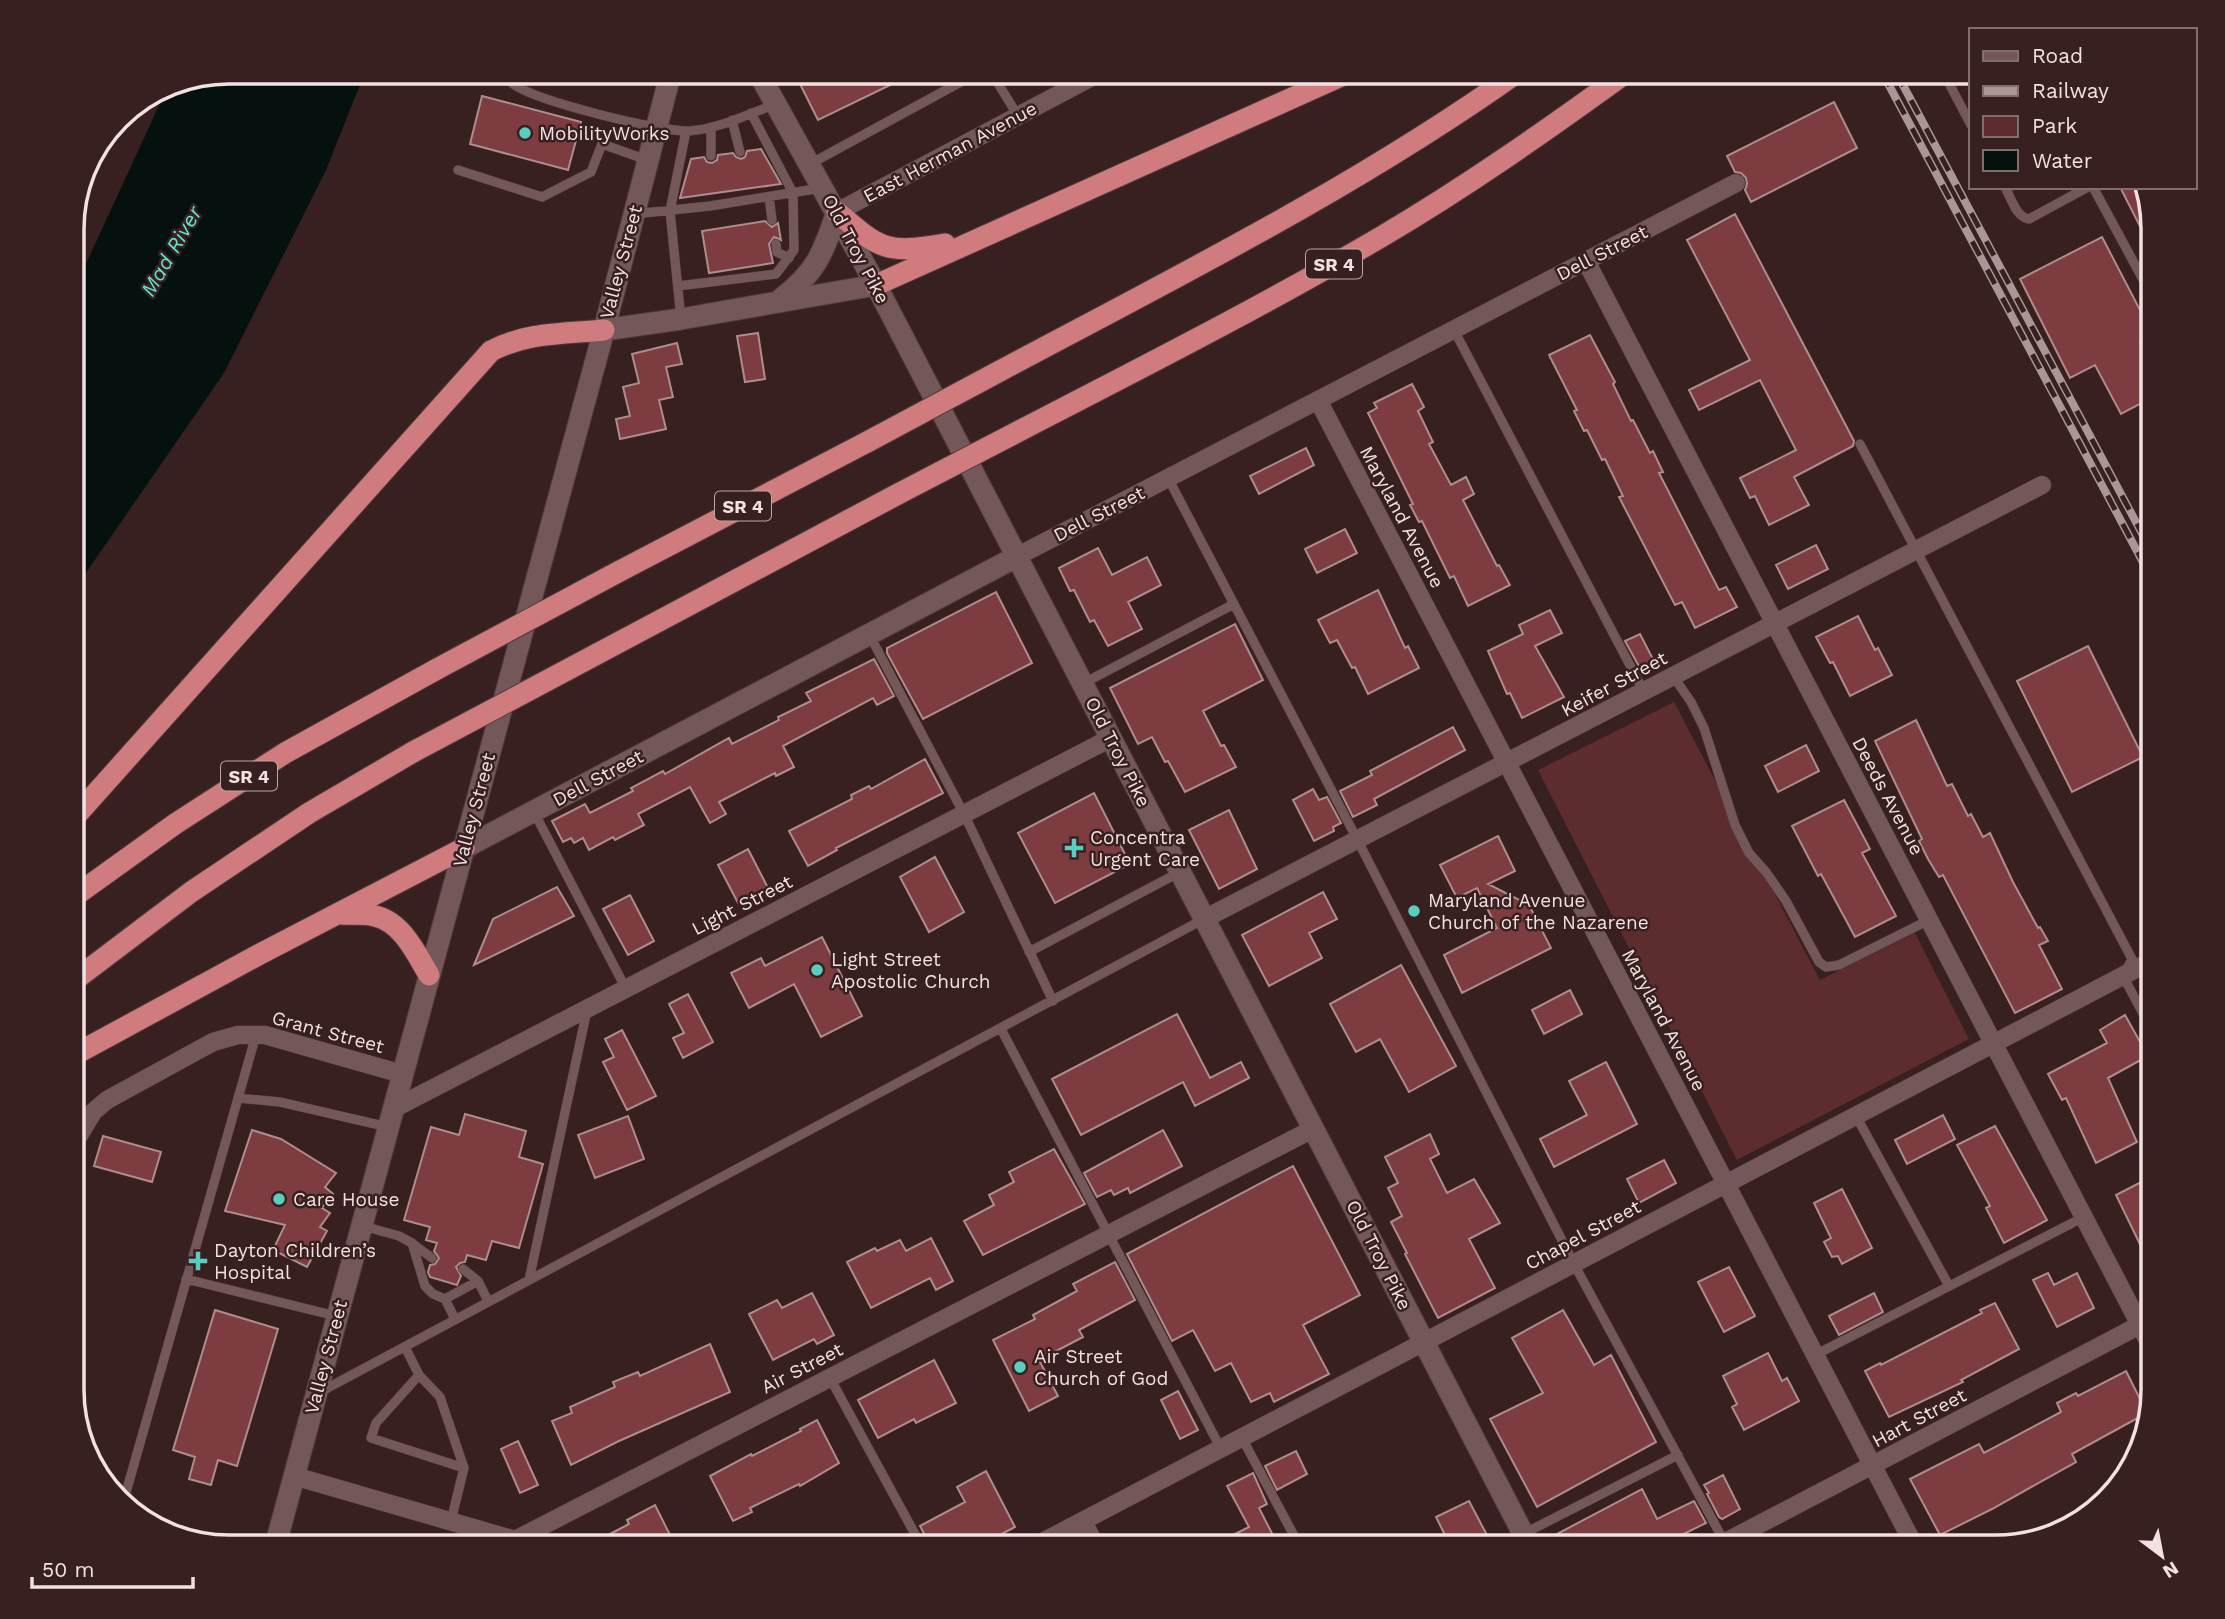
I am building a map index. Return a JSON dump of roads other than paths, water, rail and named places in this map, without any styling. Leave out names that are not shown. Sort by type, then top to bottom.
[{"type":"highway","points":[[876,285],[1323,84]]},
{"type":"highway","name":"SR 4","points":[[84,889],[175,824],[285,753],[618,572],[1284,219],[1501,84]]},
{"type":"highway","name":"SR 4","points":[[84,973],[191,892],[309,813],[413,752],[898,494],[1241,317],[1382,236],[1530,143],[1611,84]]},
{"type":"highway","points":[[837,212],[870,240],[890,248],[914,249],[971,240]]},
{"type":"highway","points":[[84,807],[491,351],[510,341],[532,336],[604,330]]},
{"type":"highway","points":[[84,1049],[174,999],[464,848]]},
{"type":"highway","points":[[340,914],[376,916],[397,927],[412,945],[429,975]]},
{"type":"main road","name":"Valley Street","points":[[278,1535],[604,330],[655,127],[669,84]]},
{"type":"main road","name":"Old Troy Pike","points":[[765,84],[876,285],[1523,1535]]},
{"type":"main road","points":[[778,301],[805,281],[823,252],[837,212]]},
{"type":"main road","points":[[604,330],[876,285]]},
{"type":"main road","name":"Dell Street","points":[[464,848],[1016,556]]},
{"type":"street","name":"East Herman Avenue","points":[[837,212],[1078,84]]},
{"type":"street","name":"Dell Street","points":[[1016,556],[1736,183]]},
{"type":"street","name":"Deeds Avenue","points":[[1586,261],[2140,1325]]},
{"type":"street","name":"Maryland Avenue","points":[[1318,400],[1909,1535]]},
{"type":"street","name":"Keifer Street","points":[[1204,919],[2042,485]]},
{"type":"street","name":"Light Street","points":[[390,1118],[587,1008],[1111,738]]},
{"type":"street","name":"Chapel Street","points":[[1056,1535],[2141,966]]},
{"type":"street","name":"Grant Street","points":[[84,1127],[93,1112],[107,1100],[213,1042],[238,1035],[265,1035],[402,1074]]},
{"type":"street","name":"Air Street","points":[[531,1535],[1313,1129]]},
{"type":"street","name":"Hart Street","points":[[1743,1535],[2140,1325]]},
{"type":"street","name":"Air Street","points":[[294,1476],[451,1521],[489,1535]]},
{"type":"street","points":[[1083,1521],[1090,1535]]},
{"type":"lane","points":[[514,84],[538,96],[655,127],[686,131],[711,128],[776,104]]},
{"type":"lane","points":[[810,164],[957,84]]},
{"type":"lane","points":[[998,84],[1018,116]]},
{"type":"lane","points":[[1949,84],[1969,121]]},
{"type":"lane","points":[[678,286],[776,274],[794,250],[793,193],[751,113]]},
{"type":"lane","points":[[732,120],[740,152]]},
{"type":"lane","points":[[711,128],[711,156]]},
{"type":"lane","points":[[681,319],[670,211],[686,131]]},
{"type":"lane","points":[[457,170],[542,197],[591,172],[602,144],[648,160]]},
{"type":"lane","points":[[634,214],[710,206],[823,188]]},
{"type":"lane","points":[[750,189],[753,199]]},
{"type":"lane","points":[[2006,189],[2020,215],[2029,219],[2086,189]]},
{"type":"lane","points":[[2091,189],[2141,277]]},
{"type":"lane","points":[[710,194],[710,206]]},
{"type":"lane","points":[[769,197],[772,219]]},
{"type":"lane","points":[[776,244],[777,252],[789,258]]},
{"type":"lane","points":[[1454,330],[1643,692]]},
{"type":"lane","points":[[1860,444],[1914,551],[2132,959],[2123,976],[2141,1010]]},
{"type":"lane","points":[[1168,478],[1358,841],[1574,1264],[1678,1455],[1718,1535]]},
{"type":"lane","points":[[1082,684],[1234,604]]},
{"type":"lane","points":[[870,634],[964,814],[1052,1001]]},
{"type":"lane","points":[[1673,676],[1703,728],[1734,825],[1749,853],[1786,901],[1819,962],[1826,967],[1839,965],[1929,919]]},
{"type":"lane","points":[[534,812],[626,989]]},
{"type":"lane","points":[[1029,951],[1180,872]]},
{"type":"lane","points":[[316,1395],[1204,919]]},
{"type":"lane","points":[[528,1280],[587,1008]]},
{"type":"lane","points":[[1001,1029],[1221,1448]]},
{"type":"lane","points":[[126,1493],[256,1035]]},
{"type":"lane","points":[[237,1098],[390,1118]]},
{"type":"lane","points":[[1856,1116],[1948,1286]]},
{"type":"lane","points":[[1815,1354],[2084,1217]]},
{"type":"lane","points":[[362,1225],[399,1236],[432,1258]]},
{"type":"lane","points":[[412,1243],[425,1286],[433,1294],[445,1299],[455,1319]]},
{"type":"lane","points":[[463,1269],[478,1281],[488,1301]]},
{"type":"lane","points":[[187,1279],[338,1317]]},
{"type":"lane","points":[[445,1299],[478,1281]]},
{"type":"lane","points":[[405,1347],[419,1375],[440,1397],[464,1468],[451,1521]]},
{"type":"lane","points":[[419,1375],[376,1423],[371,1438],[464,1468]]},
{"type":"lane","points":[[830,1378],[915,1535]]},
{"type":"lane","points":[[1242,1438],[1294,1535]]},
{"type":"lane","points":[[1537,1535],[1678,1455]]},
{"type":"water","name":"Mad River","points":[[360,84],[326,170],[224,373],[84,576],[84,268],[161,101],[210,85]]},
{"type":"railway","points":[[1888,84],[2141,558]]},
{"type":"railway","points":[[1902,84],[2141,531]]},
{"type":"place","name":"MobilityWorks","points":[[525,133]]},
{"type":"place","name":"Concentra Urgent Care","points":[[1074,848]]},
{"type":"place","name":"Maryland Avenue Church of the Nazarene","points":[[1414,911]]},
{"type":"place","name":"Light Street Apostolic Church","points":[[817,970]]},
{"type":"place","name":"Care House","points":[[279,1199]]},
{"type":"place","name":"Dayton Children’s Hospital","points":[[198,1261]]},
{"type":"place","name":"Air Street Church of God","points":[[1020,1367]]}]
